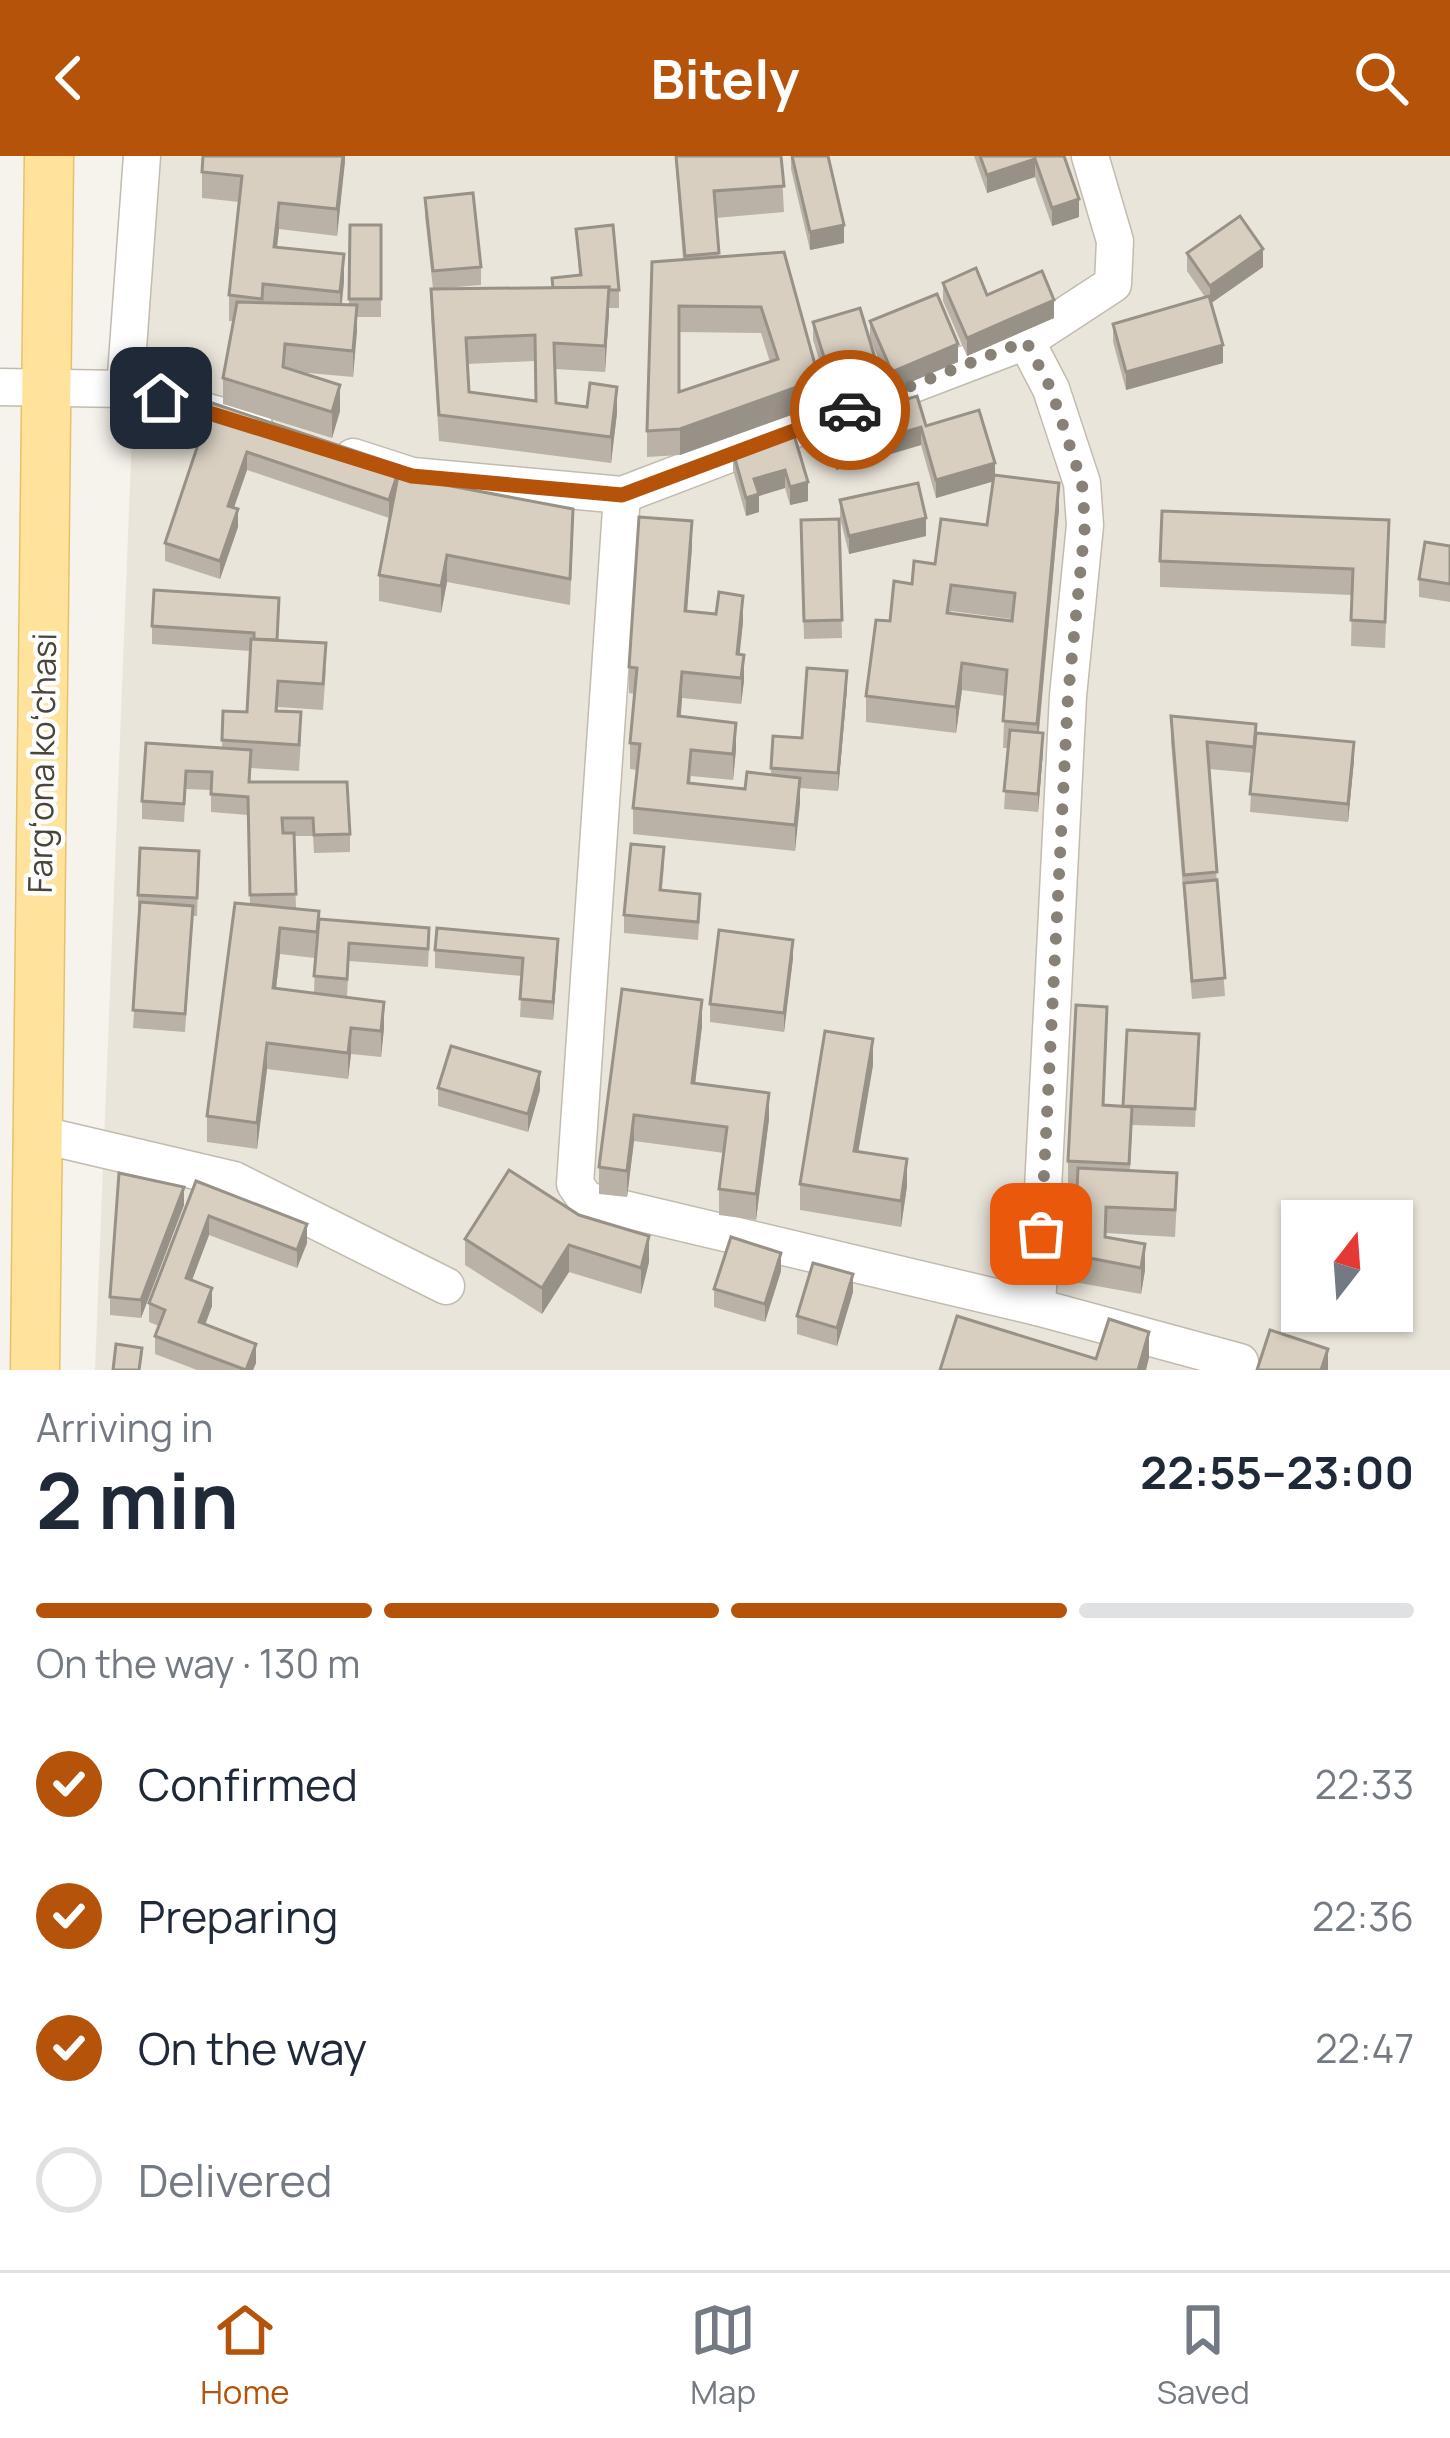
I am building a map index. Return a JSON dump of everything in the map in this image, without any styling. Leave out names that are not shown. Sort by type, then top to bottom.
[{"type":"main road","name":"Fargʻona koʻchasi","points":[[35,1370],[38,1134],[23,387],[49,156]]},
{"type":"street","points":[[125,389],[142,156]]},
{"type":"street","points":[[23,387],[125,389],[412,476],[622,495],[1026,341],[1113,284],[1114,242],[1090,156]]},
{"type":"street","points":[[1026,341],[1051,389],[1082,483],[1085,525],[1068,696],[1037,1307]]},
{"type":"street","points":[[622,495],[575,1184],[586,1200],[1037,1307],[1240,1362]]},
{"type":"street","points":[[38,1134],[234,1180],[446,1286]]},
{"type":"shaded area","points":[[143,156],[1450,156],[1450,1370],[95,1370]]},
{"type":"building","points":[[203,156],[343,156],[337,209],[279,203],[274,247],[344,254],[340,292],[263,284],[262,299],[229,295],[242,176],[202,172]]},
{"type":"building","points":[[676,156],[781,156],[784,186],[714,191],[719,253],[685,256]]},
{"type":"building","points":[[792,156],[828,156],[844,225],[810,232]]},
{"type":"building","points":[[980,156],[1064,156],[1079,199],[1052,208],[1035,159],[987,175]]},
{"type":"building","points":[[473,193],[481,267],[433,271],[425,198]]},
{"type":"building","points":[[1240,216],[1263,249],[1210,286],[1187,253]]},
{"type":"building","points":[[350,225],[381,225],[381,299],[349,299]]},
{"type":"building","points":[[613,225],[619,290],[553,288],[552,278],[581,275],[576,229]]},
{"type":"building","points":[[784,252],[819,379],[680,429],[647,431],[652,262]],"holes":[[[679,306],[761,307],[778,359],[679,392]]]},
{"type":"building","points":[[976,268],[987,295],[1042,271],[1054,300],[967,338],[943,283]]},
{"type":"building","points":[[609,287],[605,346],[554,343],[556,403],[587,407],[590,383],[617,387],[611,437],[439,415],[431,289]],"holes":[[[535,335],[536,401],[469,392],[466,338]]]},
{"type":"building","points":[[937,294],[958,344],[892,372],[870,321]]},
{"type":"building","points":[[1209,296],[1223,345],[1126,372],[1113,324]]},
{"type":"building","points":[[237,302],[357,305],[353,351],[285,344],[283,367],[340,385],[332,412],[223,378]]},
{"type":"building","points":[[860,308],[880,375],[834,389],[813,322]]},
{"type":"building","points":[[917,396],[926,426],[979,410],[995,463],[936,480],[921,427],[836,452],[828,423]]},
{"type":"building","points":[[212,403],[400,466],[389,500],[247,452],[228,506],[238,509],[220,561],[165,543]]},
{"type":"building","points":[[794,435],[808,482],[790,487],[785,470],[754,479],[759,494],[746,498],[733,452]]},
{"type":"building","points":[[994,475],[1059,483],[1037,724],[1003,721],[1007,670],[962,663],[956,707],[866,696],[876,620],[890,621],[894,581],[912,584],[914,561],[935,564],[941,519],[987,525]],"holes":[[[951,585],[1015,593],[1012,621],[947,613]]]},
{"type":"building","points":[[398,476],[573,509],[570,579],[447,555],[441,586],[379,575]]},
{"type":"building","points":[[918,483],[926,518],[849,536],[840,500]]},
{"type":"building","points":[[1162,511],[1389,520],[1385,622],[1351,620],[1353,569],[1160,561]]},
{"type":"building","points":[[639,517],[692,521],[685,611],[716,614],[719,592],[743,596],[737,654],[744,655],[741,678],[682,672],[678,716],[736,723],[733,754],[691,750],[688,783],[745,789],[747,772],[800,778],[795,825],[633,808],[640,744],[630,743],[637,668],[629,667]]},
{"type":"building","points":[[839,519],[842,620],[804,621],[801,520]]},
{"type":"building","points":[[1425,542],[1450,546],[1450,584],[1419,579]]},
{"type":"building","points":[[154,590],[279,598],[277,640],[254,639],[254,633],[152,626]]},
{"type":"building","points":[[251,639],[326,643],[323,684],[278,681],[276,711],[301,712],[299,745],[222,740],[223,711],[247,712]]},
{"type":"building","points":[[807,668],[847,671],[838,773],[771,768],[773,736],[802,738]]},
{"type":"building","points":[[1171,716],[1256,724],[1254,747],[1207,742],[1217,872],[1184,875]]},
{"type":"building","points":[[1010,730],[1043,733],[1038,794],[1004,791]]},
{"type":"building","points":[[1256,733],[1354,742],[1348,804],[1250,794]]},
{"type":"building","points":[[146,743],[251,750],[249,782],[347,782],[350,834],[314,835],[313,818],[282,818],[283,833],[294,833],[296,894],[250,895],[248,797],[211,794],[212,772],[186,771],[184,804],[142,801]]},
{"type":"building","points":[[631,844],[664,847],[660,890],[700,894],[698,922],[624,915]]},
{"type":"building","points":[[140,848],[199,851],[197,898],[138,895]]},
{"type":"building","points":[[1217,880],[1225,978],[1192,981],[1184,883]]},
{"type":"building","points":[[140,902],[193,906],[185,1014],[133,1010]]},
{"type":"building","points":[[235,903],[319,911],[317,932],[280,928],[273,988],[384,1002],[381,1031],[351,1028],[348,1053],[267,1043],[257,1123],[207,1116]]},
{"type":"building","points":[[319,919],[429,928],[428,949],[349,943],[347,979],[314,976]]},
{"type":"building","points":[[437,928],[558,939],[553,1002],[520,999],[523,958],[435,950]]},
{"type":"building","points":[[719,930],[793,940],[784,1013],[710,1004]]},
{"type":"building","points":[[622,989],[702,1000],[692,1083],[769,1093],[756,1194],[719,1189],[727,1127],[634,1115],[627,1171],[599,1167]]},
{"type":"building","points":[[1076,1005],[1107,1007],[1103,1105],[1132,1107],[1129,1164],[1068,1161]]},
{"type":"building","points":[[1127,1030],[1199,1034],[1195,1109],[1123,1106]]},
{"type":"building","points":[[825,1031],[873,1039],[854,1151],[907,1159],[901,1201],[800,1184]]},
{"type":"building","points":[[451,1046],[540,1072],[528,1114],[438,1088]]},
{"type":"building","points":[[1078,1168],[1177,1173],[1175,1210],[1106,1207],[1105,1237],[1145,1244],[1141,1268],[1074,1255]]},
{"type":"building","points":[[509,1170],[579,1215],[649,1236],[641,1268],[569,1245],[542,1288],[465,1239]]},
{"type":"building","points":[[119,1173],[184,1187],[141,1300],[110,1297]]},
{"type":"building","points":[[196,1181],[307,1224],[297,1250],[209,1216],[186,1278],[212,1288],[199,1322],[256,1344],[246,1370],[155,1336],[165,1310],[149,1303]]},
{"type":"building","points":[[731,1237],[781,1253],[765,1304],[714,1289]]},
{"type":"building","points":[[813,1263],[853,1274],[837,1328],[797,1316]]},
{"type":"building","points":[[957,1316],[1096,1359],[1109,1319],[1149,1332],[1138,1370],[940,1370]]},
{"type":"building","points":[[1270,1330],[1328,1349],[1321,1370],[1257,1370]]},
{"type":"building","points":[[116,1344],[142,1348],[139,1370],[113,1370]]},
{"type":"way so far","points":[[850,410],[1026,341],[1051,389],[1082,483],[1085,525],[1068,696],[1041,1234]]},
{"type":"route","points":[[161,398],[412,476],[622,495],[850,410]]}]
